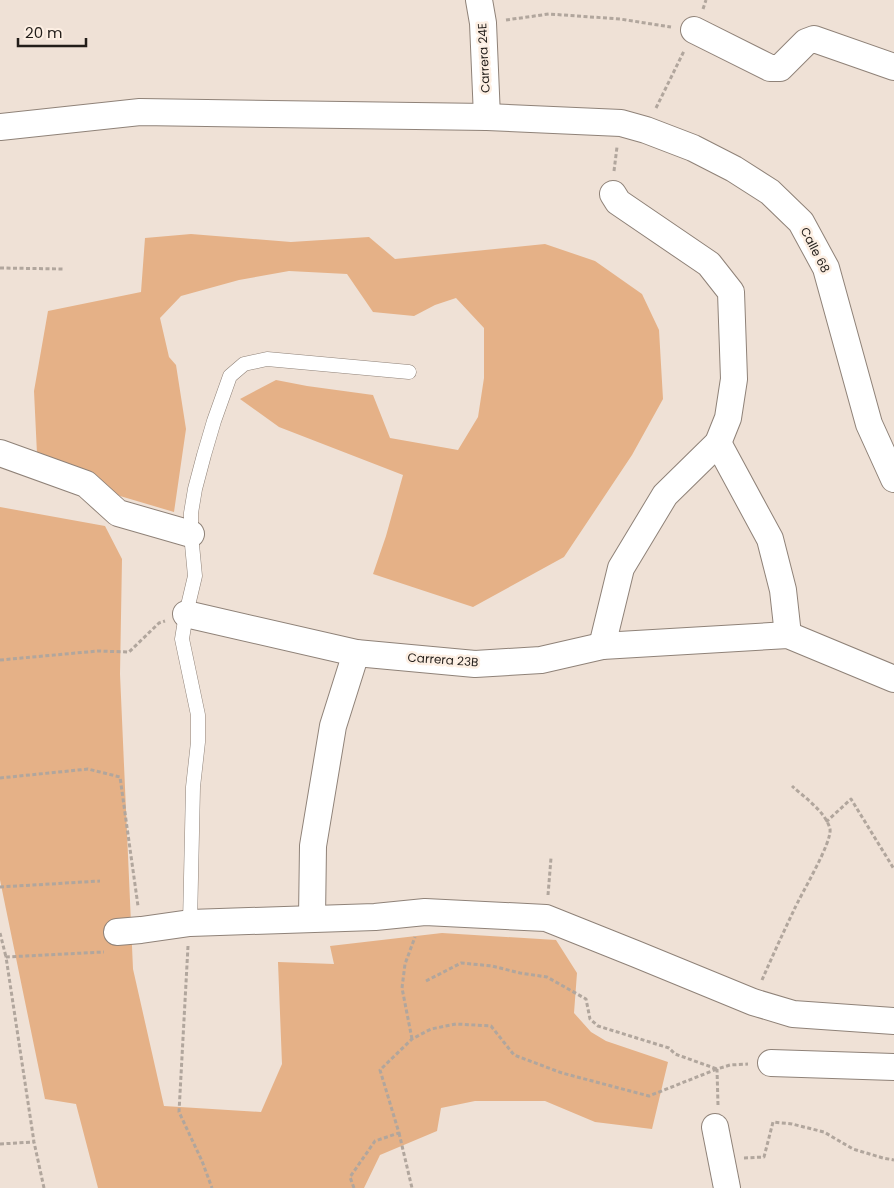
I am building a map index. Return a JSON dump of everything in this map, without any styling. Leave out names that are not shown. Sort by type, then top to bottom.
[{"type":"street","name":"Carrera 24E","points":[[481,12],[487,117]]},
{"type":"street","points":[[694,30],[770,68],[780,68],[806,42],[814,39],[894,68]]},
{"type":"street","name":"Calle 68","points":[[0,127],[140,112],[487,117],[621,123],[646,130],[693,148],[734,169],[770,192],[801,222],[826,268],[869,424],[894,480]]},
{"type":"street","points":[[602,646],[621,568],[665,495],[718,443],[728,418],[734,379],[731,292],[709,264],[618,202],[613,194]]},
{"type":"street","points":[[718,443],[770,539],[783,590],[788,635]]},
{"type":"street","points":[[0,453],[86,484],[118,513],[191,534]]},
{"type":"street","name":"Carrera 23B","points":[[186,614],[356,653],[475,664],[541,660],[602,646],[788,635],[894,679]]},
{"type":"street","points":[[312,918],[313,846],[334,726],[356,653]]},
{"type":"street","points":[[121,938],[190,923],[375,917],[425,912],[546,918],[753,1002],[794,1014],[894,1020]]},
{"type":"street","points":[[771,1063],[894,1067]]},
{"type":"street","points":[[715,1128],[727,1188]]},
{"type":"lane","points":[[190,923],[193,787],[198,742],[198,715],[182,639],[195,576],[191,512],[195,489],[214,421],[230,376],[244,364],[267,359],[409,372]]},
{"type":"path","points":[[646,130],[694,30],[706,0]]},
{"type":"path","points":[[481,12],[620,19],[694,30]]},
{"type":"path","points":[[613,194],[611,184],[621,123]]},
{"type":"path","points":[[0,268],[64,269]]},
{"type":"path","points":[[0,660],[98,651],[129,652],[159,623],[186,614]]},
{"type":"path","points":[[0,778],[88,769],[120,776],[121,938],[6,957]]},
{"type":"path","points":[[753,1002],[791,916],[824,853],[830,832],[820,811],[792,786]]},
{"type":"path","points":[[826,822],[851,799],[894,869]]},
{"type":"path","points":[[546,918],[551,858]]},
{"type":"path","points":[[0,887],[100,881]]},
{"type":"path","points":[[412,1039],[402,988],[405,964],[425,912]]},
{"type":"path","points":[[190,923],[179,1112],[202,1161],[212,1188]]},
{"type":"path","points":[[0,933],[6,957],[34,1142],[44,1188]]},
{"type":"path","points":[[426,981],[461,963],[492,966],[548,977],[586,999],[590,1019],[598,1026],[669,1048],[675,1054],[718,1069]]},
{"type":"path","points":[[412,1188],[380,1070],[412,1039],[431,1029],[456,1024],[491,1026],[514,1055],[562,1073],[649,1096],[730,1065],[771,1063]]},
{"type":"path","points":[[715,1128],[719,1100],[718,1069]]},
{"type":"path","points":[[721,1155],[732,1158],[764,1157],[773,1122],[792,1124],[824,1132],[852,1149],[894,1160]]},
{"type":"path","points":[[354,1188],[350,1177],[375,1141],[398,1133]]},
{"type":"path","points":[[0,1144],[34,1142]]},
{"type":"shaded area","points":[[191,234],[291,242],[369,237],[395,259],[545,244],[595,261],[642,294],[659,330],[663,399],[632,455],[564,557],[473,607],[373,574],[403,475],[279,427],[240,399],[276,380],[373,395],[390,438],[458,450],[478,417],[484,378],[484,328],[456,298],[435,305],[414,316],[373,312],[347,274],[289,271],[239,280],[181,296],[160,318],[169,357],[176,365],[186,429],[174,512],[120,496],[37,454],[34,391],[48,311],[141,292],[145,238]]},
{"type":"shaded area","points":[[0,507],[105,526],[122,559],[120,674],[133,969],[164,1106],[261,1112],[282,1064],[278,962],[334,964],[330,946],[442,933],[556,940],[577,973],[574,1013],[591,1032],[606,1041],[668,1062],[652,1129],[595,1122],[545,1101],[475,1101],[441,1108],[437,1131],[380,1155],[364,1188],[98,1188],[76,1104],[45,1099],[0,880]]}]
